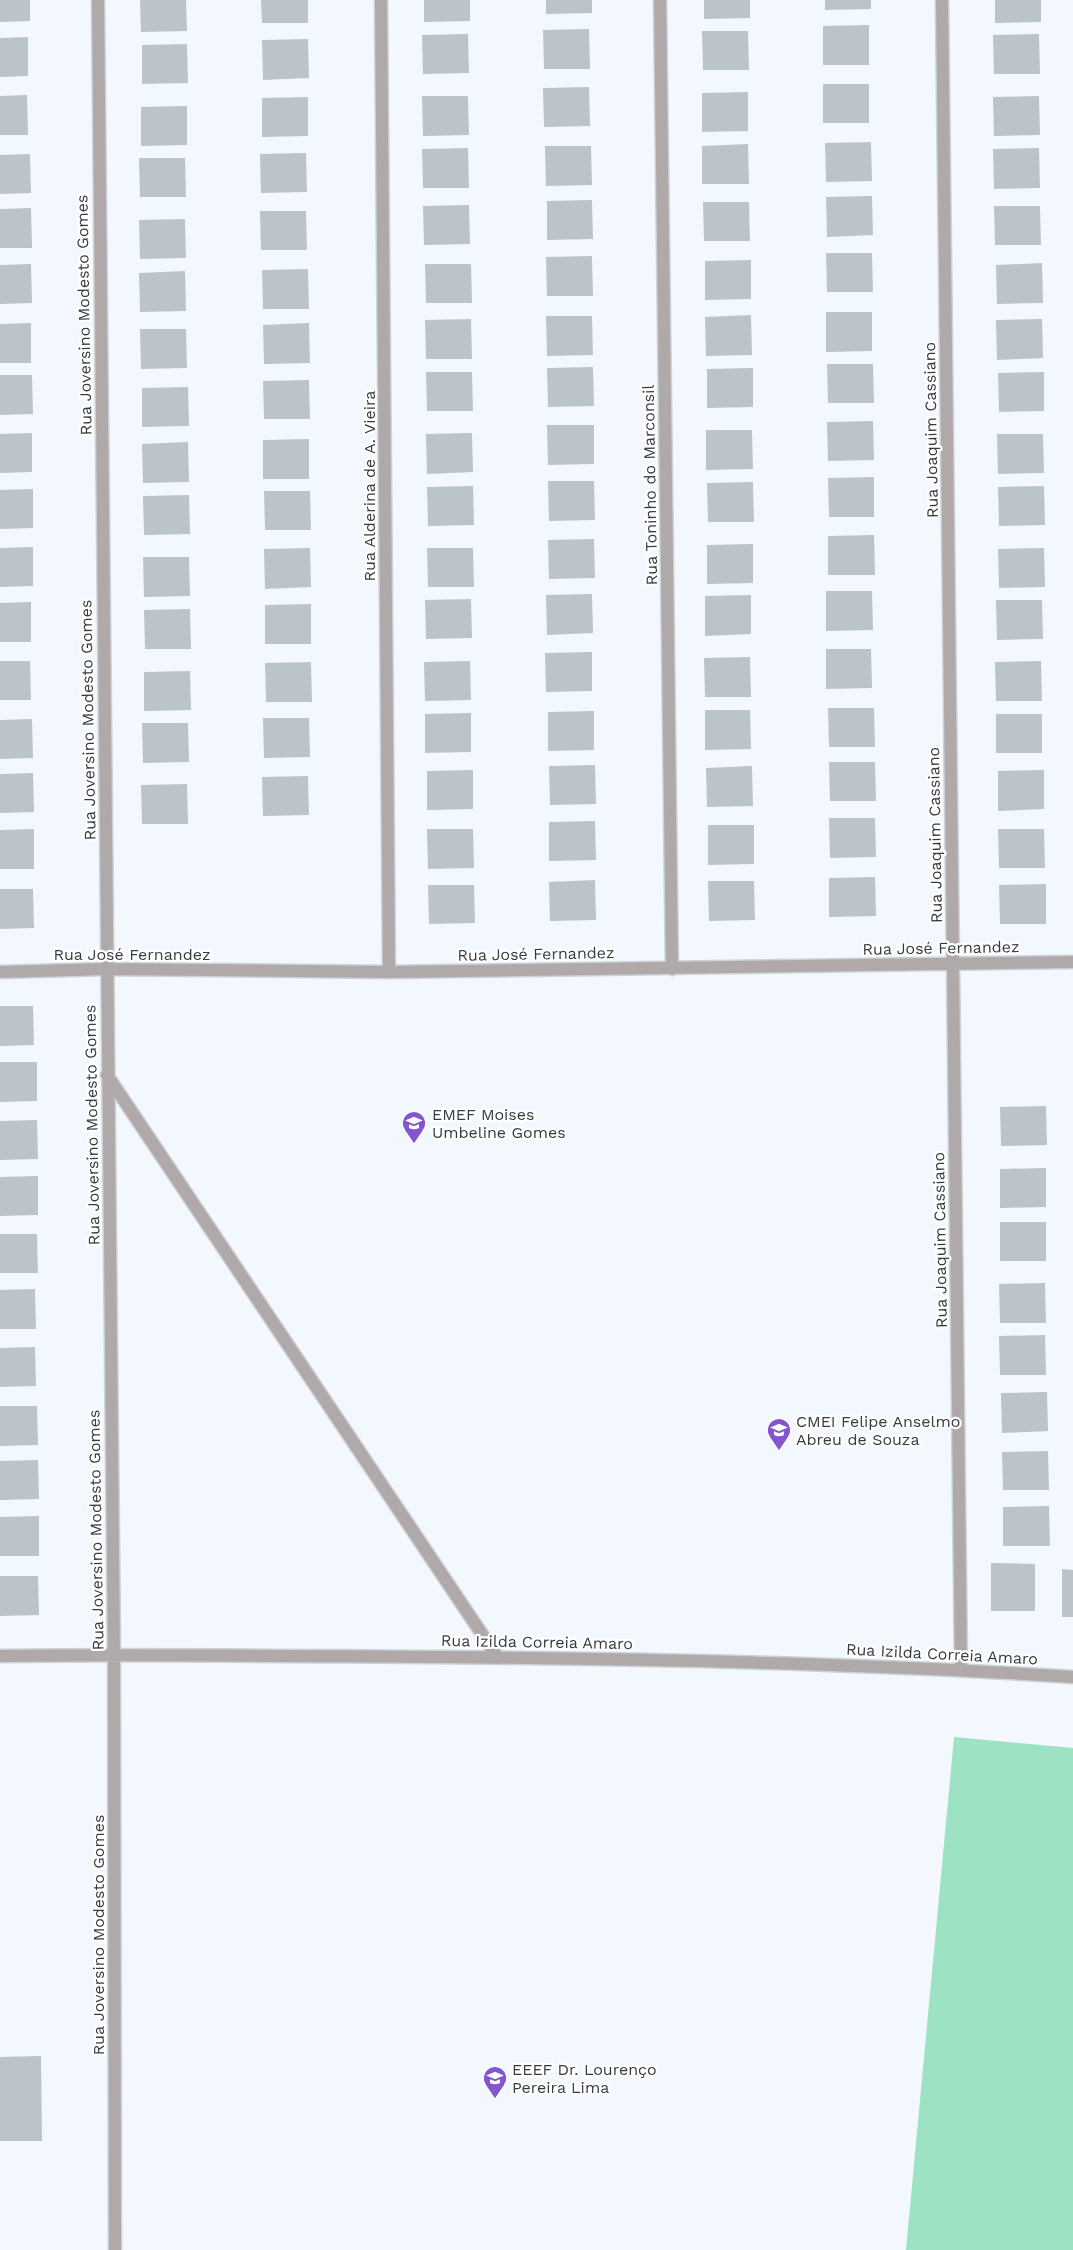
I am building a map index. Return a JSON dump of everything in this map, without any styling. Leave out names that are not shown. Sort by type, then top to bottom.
[{"type":"street","name":"Rua Joversino Modesto Gomes","points":[[98,0],[114,1654],[115,2250]]},
{"type":"street","name":"Rua Alderina de A. Vieira","points":[[381,0],[389,972]]},
{"type":"street","name":"Rua Toninho do Marconsil","points":[[660,0],[672,969]]},
{"type":"street","name":"Rua Joaquim Cassiano","points":[[942,0],[952,964],[962,1670]]},
{"type":"street","name":"Rua José Fernandez","points":[[0,972],[106,969],[389,972],[1073,962]]},
{"type":"street","points":[[107,1075],[498,1658]]},
{"type":"street","name":"Rua Izilda Correia Amaro","points":[[0,1656],[114,1654],[621,1659],[962,1670],[1073,1677]]},
{"type":"green space","points":[[954,1737],[1073,1748],[1073,2250],[906,2250]]},
{"type":"building","points":[[0,0],[30,0],[30,21],[0,22]]},
{"type":"building","points":[[140,0],[186,0],[187,31],[141,32]]},
{"type":"building","points":[[261,0],[308,0],[308,23],[262,23]]},
{"type":"building","points":[[424,0],[470,0],[470,21],[424,22]]},
{"type":"building","points":[[546,0],[592,0],[592,13],[546,14]]},
{"type":"building","points":[[704,0],[750,0],[750,18],[704,19]]},
{"type":"building","points":[[825,0],[871,0],[871,9],[825,10]]},
{"type":"building","points":[[995,0],[1041,0],[1041,22],[995,23]]},
{"type":"building","points":[[869,25],[869,65],[823,65],[823,26]]},
{"type":"building","points":[[589,29],[590,69],[544,69],[543,30]]},
{"type":"building","points":[[702,31],[748,31],[749,70],[703,70]]},
{"type":"building","points":[[468,34],[469,73],[423,74],[422,35]]},
{"type":"building","points":[[1039,34],[1040,74],[994,74],[993,35]]},
{"type":"building","points":[[28,37],[28,76],[0,77],[0,38]]},
{"type":"building","points":[[308,39],[309,78],[263,80],[262,40]]},
{"type":"building","points":[[187,44],[188,83],[142,84],[142,45]]},
{"type":"building","points":[[823,84],[869,84],[869,123],[823,123]]},
{"type":"building","points":[[589,87],[590,126],[544,127],[543,88]]},
{"type":"building","points":[[748,92],[748,131],[702,132],[702,93]]},
{"type":"building","points":[[27,95],[28,135],[0,135],[0,96]]},
{"type":"building","points":[[422,96],[468,96],[469,135],[423,136]]},
{"type":"building","points":[[1039,96],[1040,135],[994,136],[993,97]]},
{"type":"building","points":[[308,97],[308,136],[262,137],[262,98]]},
{"type":"building","points":[[187,106],[187,145],[141,146],[141,107]]},
{"type":"building","points":[[871,142],[872,181],[826,182],[825,143]]},
{"type":"building","points":[[748,144],[749,184],[702,184],[702,146]]},
{"type":"building","points":[[545,146],[591,146],[592,185],[546,186]]},
{"type":"building","points":[[468,148],[469,188],[423,188],[422,149]]},
{"type":"building","points":[[1039,148],[1040,188],[994,189],[993,149]]},
{"type":"building","points":[[306,153],[307,192],[261,193],[260,154]]},
{"type":"building","points":[[30,154],[31,193],[0,194],[0,155]]},
{"type":"building","points":[[139,158],[185,158],[186,197],[140,197]]},
{"type":"building","points":[[872,196],[873,235],[827,237],[826,197]]},
{"type":"building","points":[[592,200],[593,239],[547,240],[547,201]]},
{"type":"building","points":[[703,202],[749,202],[750,241],[704,241]]},
{"type":"building","points":[[469,205],[470,244],[424,245],[423,206]]},
{"type":"building","points":[[994,206],[1040,206],[1041,245],[995,245]]},
{"type":"building","points":[[31,208],[32,248],[0,248],[0,209]]},
{"type":"building","points":[[260,211],[306,211],[307,250],[261,250]]},
{"type":"building","points":[[185,219],[186,258],[140,259],[139,220]]},
{"type":"building","points":[[826,253],[872,253],[873,292],[827,292]]},
{"type":"building","points":[[592,256],[593,296],[547,296],[546,257]]},
{"type":"building","points":[[751,260],[751,299],[705,300],[705,261]]},
{"type":"building","points":[[1042,263],[1043,303],[997,304],[996,265]]},
{"type":"building","points":[[31,264],[32,303],[0,304],[0,265]]},
{"type":"building","points":[[425,264],[471,264],[472,303],[426,303]]},
{"type":"building","points":[[308,269],[309,309],[263,309],[262,270]]},
{"type":"building","points":[[185,271],[186,311],[140,312],[139,273]]},
{"type":"building","points":[[826,312],[872,312],[872,351],[826,352]]},
{"type":"building","points":[[751,315],[752,355],[706,356],[705,317]]},
{"type":"building","points":[[546,316],[592,316],[593,355],[547,356]]},
{"type":"building","points":[[471,319],[472,359],[426,359],[425,320]]},
{"type":"building","points":[[1042,319],[1043,358],[997,360],[996,320]]},
{"type":"building","points":[[31,323],[31,363],[0,363],[0,324]]},
{"type":"building","points":[[309,323],[310,363],[264,364],[263,325]]},
{"type":"building","points":[[140,329],[186,329],[187,368],[141,369]]},
{"type":"building","points":[[827,364],[873,364],[874,403],[828,403]]},
{"type":"building","points":[[593,367],[594,406],[548,407],[547,368]]},
{"type":"building","points":[[753,368],[753,407],[707,408],[707,369]]},
{"type":"building","points":[[426,372],[472,372],[473,411],[427,411]]},
{"type":"building","points":[[1044,372],[1044,411],[999,412],[998,373]]},
{"type":"building","points":[[0,375],[32,375],[33,414],[0,415]]},
{"type":"building","points":[[309,380],[310,419],[264,419],[263,381]]},
{"type":"building","points":[[188,387],[189,426],[142,427],[142,388]]},
{"type":"building","points":[[873,421],[874,460],[828,461],[827,422]]},
{"type":"building","points":[[547,425],[594,425],[594,464],[548,465]]},
{"type":"building","points":[[706,430],[752,430],[753,469],[706,470]]},
{"type":"building","points":[[32,433],[32,472],[0,473],[0,434]]},
{"type":"building","points":[[472,433],[473,472],[427,474],[426,434]]},
{"type":"building","points":[[997,434],[1043,434],[1044,473],[998,474]]},
{"type":"building","points":[[309,439],[309,479],[263,479],[263,440]]},
{"type":"building","points":[[188,442],[189,482],[143,483],[142,444]]},
{"type":"building","points":[[874,477],[874,517],[829,517],[828,478]]},
{"type":"building","points":[[548,481],[594,481],[595,520],[549,521]]},
{"type":"building","points":[[753,482],[754,522],[708,522],[707,483]]},
{"type":"building","points":[[473,486],[474,525],[428,526],[427,487]]},
{"type":"building","points":[[1044,486],[1045,525],[999,526],[998,487]]},
{"type":"building","points":[[33,489],[33,528],[0,529],[0,490]]},
{"type":"building","points":[[264,491],[310,491],[311,530],[265,530]]},
{"type":"building","points":[[189,495],[190,534],[144,535],[143,496]]},
{"type":"building","points":[[874,535],[875,575],[828,575],[828,536]]},
{"type":"building","points":[[594,539],[595,578],[549,579],[548,540]]},
{"type":"building","points":[[753,544],[753,583],[707,584],[707,545]]},
{"type":"building","points":[[33,547],[33,586],[0,587],[0,548]]},
{"type":"building","points":[[310,548],[311,587],[265,589],[264,549]]},
{"type":"building","points":[[427,548],[473,548],[474,587],[428,587]]},
{"type":"building","points":[[1044,548],[1045,587],[999,588],[998,549]]},
{"type":"building","points":[[143,557],[189,557],[190,596],[144,597]]},
{"type":"building","points":[[826,591],[872,591],[873,630],[826,631]]},
{"type":"building","points":[[592,594],[593,633],[547,635],[546,595]]},
{"type":"building","points":[[751,595],[751,634],[705,636],[705,596]]},
{"type":"building","points":[[471,599],[472,638],[426,639],[425,600]]},
{"type":"building","points":[[996,600],[1042,600],[1043,639],[997,640]]},
{"type":"building","points":[[31,602],[31,642],[0,642],[0,603]]},
{"type":"building","points":[[311,604],[311,644],[265,644],[265,605]]},
{"type":"building","points":[[190,609],[191,649],[145,649],[144,610]]},
{"type":"building","points":[[826,649],[871,649],[872,688],[826,689]]},
{"type":"building","points":[[592,652],[592,691],[546,692],[545,653]]},
{"type":"building","points":[[750,657],[751,697],[705,697],[704,658]]},
{"type":"building","points":[[0,661],[30,661],[31,700],[0,700]]},
{"type":"building","points":[[470,661],[471,700],[425,701],[424,662]]},
{"type":"building","points":[[1041,661],[1042,701],[996,701],[995,662]]},
{"type":"building","points":[[311,662],[312,702],[266,702],[265,663]]},
{"type":"building","points":[[190,671],[191,710],[144,711],[144,672]]},
{"type":"building","points":[[828,708],[874,708],[875,747],[829,747]]},
{"type":"building","points":[[705,710],[750,710],[751,749],[705,750]]},
{"type":"building","points":[[594,711],[594,750],[548,751],[548,712]]},
{"type":"building","points":[[471,713],[471,752],[425,753],[425,714]]},
{"type":"building","points":[[996,714],[1042,714],[1042,753],[996,753]]},
{"type":"building","points":[[263,718],[309,718],[310,757],[264,758]]},
{"type":"building","points":[[32,719],[33,758],[0,759],[0,720]]},
{"type":"building","points":[[142,723],[188,723],[189,762],[143,763]]},
{"type":"building","points":[[829,762],[875,762],[876,801],[830,801]]},
{"type":"building","points":[[595,765],[596,804],[550,805],[549,766]]},
{"type":"building","points":[[752,766],[753,806],[707,807],[706,768]]},
{"type":"building","points":[[473,770],[473,809],[427,810],[427,771]]},
{"type":"building","points":[[1044,770],[1044,809],[998,811],[998,771]]},
{"type":"building","points":[[33,773],[34,812],[0,813],[0,774]]},
{"type":"building","points":[[308,776],[309,815],[263,816],[262,777]]},
{"type":"building","points":[[187,784],[188,824],[142,824],[141,785]]},
{"type":"building","points":[[829,818],[875,818],[876,857],[830,858]]},
{"type":"building","points":[[595,821],[596,860],[549,861],[549,822]]},
{"type":"building","points":[[708,825],[754,825],[754,864],[708,865]]},
{"type":"building","points":[[34,829],[34,869],[0,869],[0,830]]},
{"type":"building","points":[[427,829],[473,829],[474,868],[428,869]]},
{"type":"building","points":[[998,829],[1044,829],[1045,868],[999,868]]},
{"type":"building","points":[[875,877],[876,916],[829,917],[829,878]]},
{"type":"building","points":[[595,880],[596,920],[550,921],[549,882]]},
{"type":"building","points":[[708,881],[754,881],[755,920],[709,921]]},
{"type":"building","points":[[1046,884],[1046,924],[1000,924],[999,885]]},
{"type":"building","points":[[428,885],[474,885],[475,923],[429,924]]},
{"type":"building","points":[[0,889],[33,889],[34,928],[0,929]]},
{"type":"building","points":[[0,1006],[33,1006],[34,1045],[0,1046]]},
{"type":"building","points":[[0,1062],[37,1062],[37,1101],[0,1102]]},
{"type":"building","points":[[1046,1106],[1047,1145],[1001,1146],[1000,1107]]},
{"type":"building","points":[[37,1120],[38,1159],[0,1160],[0,1121]]},
{"type":"building","points":[[1046,1168],[1046,1207],[1000,1208],[1000,1169]]},
{"type":"building","points":[[38,1176],[38,1215],[0,1216],[0,1177]]},
{"type":"building","points":[[1000,1222],[1046,1222],[1046,1261],[1000,1261]]},
{"type":"building","points":[[0,1234],[37,1234],[38,1273],[0,1273]]},
{"type":"building","points":[[1045,1283],[1046,1323],[1000,1323],[999,1284]]},
{"type":"building","points":[[35,1289],[36,1329],[0,1329],[0,1290]]},
{"type":"building","points":[[1045,1335],[1046,1375],[1000,1375],[999,1336]]},
{"type":"building","points":[[35,1347],[36,1386],[0,1387],[0,1348]]},
{"type":"building","points":[[1047,1392],[1048,1431],[1002,1433],[1001,1393]]},
{"type":"building","points":[[0,1406],[37,1406],[38,1445],[0,1446]]},
{"type":"building","points":[[1048,1451],[1049,1490],[1003,1490],[1002,1452]]},
{"type":"building","points":[[38,1460],[39,1499],[0,1500],[0,1461]]},
{"type":"building","points":[[1049,1506],[1050,1546],[1003,1546],[1003,1507]]},
{"type":"building","points":[[39,1516],[39,1556],[0,1556],[0,1517]]},
{"type":"building","points":[[991,1563],[1035,1564],[1035,1611],[991,1611]]},
{"type":"building","points":[[1062,1569],[1073,1570],[1073,1617],[1062,1617]]},
{"type":"building","points":[[0,1576],[38,1576],[39,1615],[0,1616]]},
{"type":"building","points":[[41,2056],[42,2141],[0,2141],[0,2057]]},
{"type":"place","name":"EMEF Moises Umbeline Gomes","points":[[414,1144]]},
{"type":"place","name":"CMEI Felipe Anselmo Abreu de Souza","points":[[779,1451]]},
{"type":"place","name":"EEEF Dr. Lourenço Pereira Lima","points":[[495,2099]]}]
